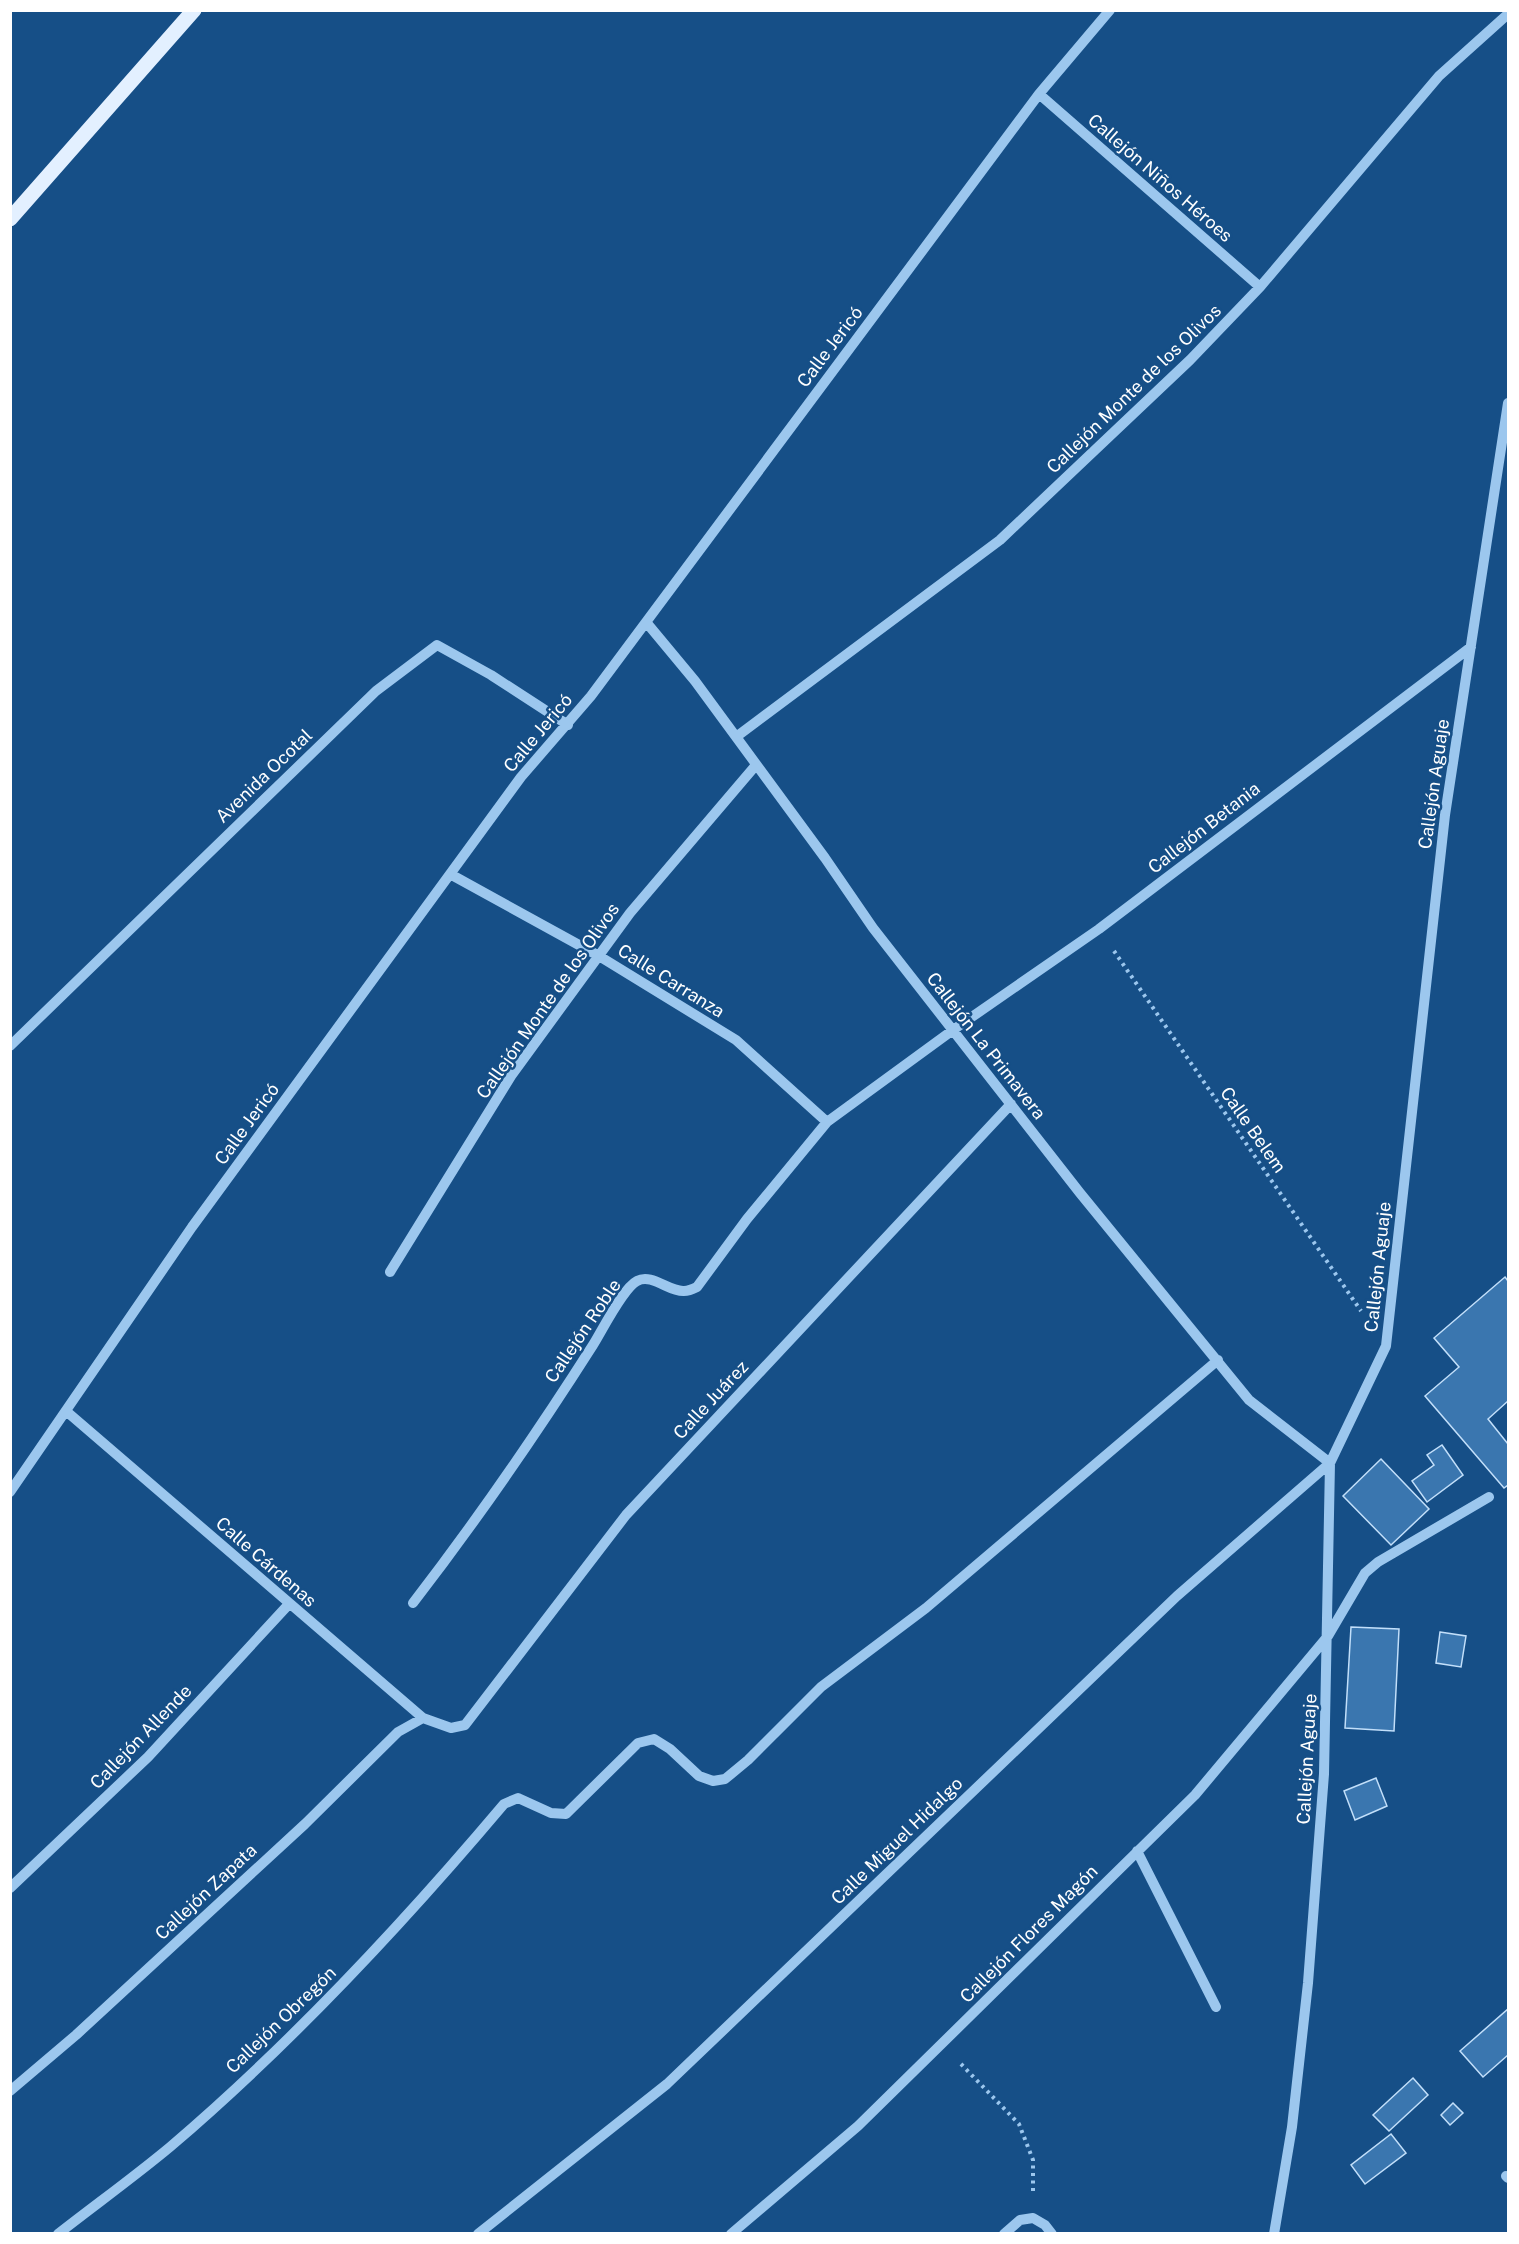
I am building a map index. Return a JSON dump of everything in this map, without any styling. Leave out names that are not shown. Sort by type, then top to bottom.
[{"type":"main road","points":[[10,219],[194,10]]},
{"type":"street","name":"Calle Jericó","points":[[10,1492],[192,1227],[521,777],[568,725],[1039,94],[1110,10]]},
{"type":"street","name":"Callejón Monte de los Olivos","points":[[736,737],[1000,540],[1190,360],[1260,288],[1439,76],[1509,15]]},
{"type":"street","name":"Callejón Niños Héroes","points":[[1039,94],[1260,288]]},
{"type":"street","name":"Callejón Aguaje","points":[[1274,2234],[1292,2127],[1308,1983],[1324,1774],[1330,1463],[1386,1346],[1445,815],[1509,403]]},
{"type":"street","name":"Callejón La Primavera","points":[[646,622],[695,681],[825,858],[873,928],[1080,1193],[1250,1400],[1330,1463]]},
{"type":"street","name":"Avenida Ocotal","points":[[10,1046],[376,692],[437,645],[492,675],[568,725]]},
{"type":"street","name":"Callejón Betania","points":[[953,1030],[1099,930],[1278,791],[1471,647]]},
{"type":"street","name":"Callejón Monte de los Olivos","points":[[390,1272],[511,1076],[630,913],[756,765]]},
{"type":"street","name":"Calle Carranza","points":[[450,874],[599,956],[736,1040],[827,1122]]},
{"type":"street","name":"Callejón Roble","points":[[413,1603],[474,1524],[625,1294],[637,1281],[649,1279],[674,1290],[686,1292],[697,1287],[747,1219],[827,1122],[953,1030]]},
{"type":"street","name":"Calle Juárez","points":[[451,1728],[465,1725],[626,1515],[1011,1104]]},
{"type":"street","name":"Callejón Obregón","points":[[58,2234],[169,2148],[291,2037],[387,1936],[504,1804],[518,1798],[551,1813],[566,1814],[638,1743],[654,1739],[670,1749],[699,1776],[713,1781],[725,1779],[748,1760],[821,1687],[926,1608],[1218,1360]]},
{"type":"street","name":"Calle Cárdenas","points":[[66,1411],[423,1718],[451,1728]]},
{"type":"street","name":"Calle Miguel Hidalgo","points":[[478,2234],[666,2084],[1177,1596],[1330,1463]]},
{"type":"street","name":"Callejón Flores Magón","points":[[731,2234],[858,2126],[1195,1795],[1328,1636],[1365,1573],[1378,1562],[1489,1497]]},
{"type":"street","name":"Callejón Allende","points":[[10,1888],[148,1757],[289,1604]]},
{"type":"street","name":"Callejón Zapata","points":[[10,2091],[76,2035],[297,1832],[399,1732],[423,1718]]},
{"type":"street","points":[[1137,1851],[1216,2007]]},
{"type":"street","points":[[1004,2234],[1020,2220],[1033,2217],[1045,2225],[1052,2234]]},
{"type":"path","name":"Calle Belem","points":[[1099,930],[1386,1346]]},
{"type":"path","points":[[942,2043],[1019,2124],[1033,2160],[1033,2217]]},
{"type":"building","points":[[1505,1277],[1508,1281],[1508,1401],[1488,1419],[1508,1444],[1508,1485],[1504,1488],[1425,1396],[1459,1367],[1434,1338]]},
{"type":"building","points":[[1442,1445],[1463,1475],[1427,1502],[1412,1481],[1434,1465],[1427,1455]]},
{"type":"building","points":[[1381,1459],[1429,1509],[1391,1545],[1343,1496]]},
{"type":"building","points":[[1351,1627],[1399,1629],[1394,1731],[1345,1728]]},
{"type":"building","points":[[1440,1632],[1466,1636],[1461,1667],[1436,1663]]},
{"type":"building","points":[[1376,1778],[1387,1806],[1355,1820],[1344,1791]]},
{"type":"building","points":[[1508,2009],[1508,2055],[1483,2077],[1460,2051]]},
{"type":"building","points":[[1413,2078],[1428,2095],[1389,2131],[1373,2115]]},
{"type":"building","points":[[1453,2103],[1463,2113],[1450,2125],[1441,2115]]},
{"type":"building","points":[[1391,2134],[1406,2153],[1365,2184],[1351,2165]]}]
